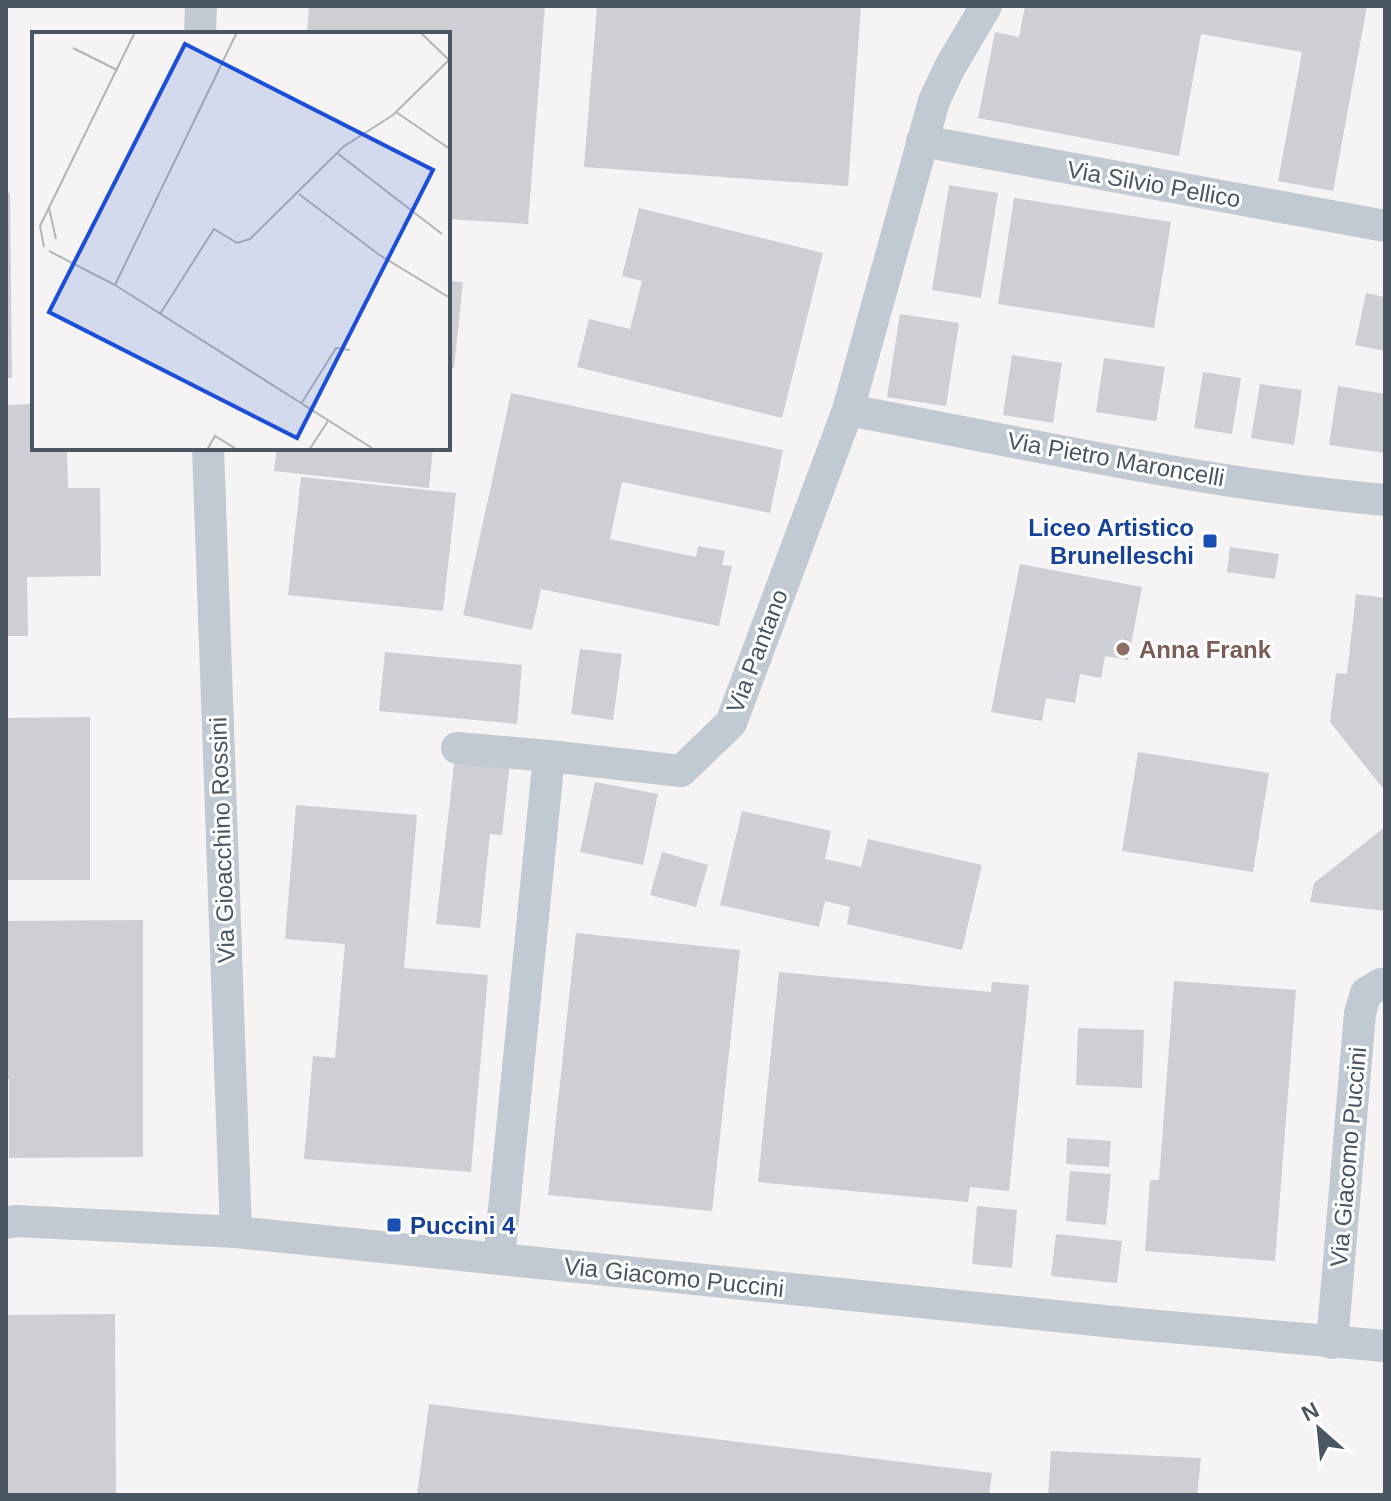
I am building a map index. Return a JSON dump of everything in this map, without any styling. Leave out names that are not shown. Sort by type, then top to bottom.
[{"type":"street","points":[[200,32],[201,6]]},
{"type":"street","name":"Via Pantano","points":[[549,756],[681,771],[731,723],[848,410],[922,141],[942,83],[986,6]]},
{"type":"street","name":"Via Silvio Pellico","points":[[922,141],[1385,226]]},
{"type":"street","name":"Via Pietro Maroncelli","points":[[848,410],[1158,468],[1335,496],[1385,500]]},
{"type":"street","name":"Via Gioacchino Rossini","points":[[208,450],[236,1232]]},
{"type":"street","points":[[457,748],[549,756],[499,1259]]},
{"type":"street","name":"Via Giacomo Puccini","points":[[1332,1343],[1360,1013],[1366,993],[1385,984]]},
{"type":"street","name":"Via Giacomo Puccini","points":[[9,1221],[236,1232],[1124,1323],[1385,1346]]},
{"type":"building","points":[[309,6],[545,6],[528,224],[450,219],[450,32],[307,32]]},
{"type":"building","points":[[597,6],[861,6],[848,186],[584,167]]},
{"type":"building","points":[[1025,6],[1367,6],[1333,191],[1278,181],[1302,52],[1201,34],[1179,156],[978,118],[995,32],[1019,37]]},
{"type":"building","points":[[949,185],[998,193],[981,298],[932,290]]},
{"type":"building","points":[[6,193],[10,193],[12,378],[6,378]]},
{"type":"building","points":[[1014,198],[1171,222],[1154,328],[998,304]]},
{"type":"building","points":[[639,208],[823,253],[782,418],[577,367],[589,319],[630,329],[642,281],[622,276]]},
{"type":"building","points":[[450,281],[463,282],[454,368],[450,369]]},
{"type":"building","points":[[1366,293],[1385,297],[1385,351],[1355,345]]},
{"type":"building","points":[[900,314],[959,323],[946,406],[887,397]]},
{"type":"building","points":[[1012,355],[1062,363],[1053,423],[1003,415]]},
{"type":"building","points":[[1104,358],[1165,367],[1156,421],[1096,412]]},
{"type":"building","points":[[1203,372],[1241,378],[1232,434],[1194,428]]},
{"type":"building","points":[[1260,384],[1302,390],[1294,445],[1251,438]]},
{"type":"building","points":[[1338,386],[1385,394],[1385,453],[1329,445]]},
{"type":"building","points":[[511,393],[783,450],[770,513],[622,482],[610,539],[696,557],[698,546],[725,551],[722,565],[732,566],[719,626],[541,589],[532,630],[463,615]]},
{"type":"building","points":[[32,404],[32,450],[67,450],[68,488],[100,488],[101,576],[27,577],[28,636],[6,636],[6,405]]},
{"type":"building","points":[[277,450],[433,450],[429,488],[274,471]]},
{"type":"building","points":[[301,477],[456,493],[443,611],[288,595]]},
{"type":"building","points":[[1230,547],[1279,554],[1275,579],[1227,572]]},
{"type":"building","points":[[1020,564],[1142,587],[1128,660],[1105,656],[1101,678],[1080,674],[1075,703],[1046,698],[1042,721],[991,712]]},
{"type":"building","points":[[1356,594],[1385,598],[1385,791],[1330,722],[1336,673],[1347,674]]},
{"type":"building","points":[[580,649],[622,654],[613,720],[571,714]]},
{"type":"building","points":[[385,652],[522,665],[517,724],[379,711]]},
{"type":"building","points":[[90,717],[90,880],[6,880],[6,718]]},
{"type":"building","points":[[1138,752],[1269,773],[1253,872],[1122,851]]},
{"type":"building","points":[[455,756],[510,762],[502,835],[490,834],[480,928],[436,924]]},
{"type":"building","points":[[595,782],[658,794],[643,865],[580,852]]},
{"type":"building","points":[[296,805],[417,815],[404,968],[488,975],[471,1172],[304,1159],[313,1056],[335,1058],[345,944],[285,939]]},
{"type":"building","points":[[742,811],[831,831],[825,859],[861,867],[868,839],[982,865],[962,950],[847,924],[850,907],[825,901],[819,927],[720,905]]},
{"type":"building","points":[[1385,827],[1385,911],[1310,902],[1314,883]]},
{"type":"building","points":[[662,852],[708,865],[696,907],[650,895]]},
{"type":"building","points":[[143,920],[143,1157],[9,1158],[6,921]]},
{"type":"building","points":[[576,933],[740,950],[712,1211],[548,1195]]},
{"type":"building","points":[[779,972],[991,992],[992,982],[1029,985],[1009,1191],[970,1187],[968,1202],[758,1182]]},
{"type":"building","points":[[1174,981],[1296,990],[1275,1261],[1145,1251],[1150,1180],[1159,1180]]},
{"type":"building","points":[[1078,1028],[1144,1030],[1142,1088],[1076,1085]]},
{"type":"building","points":[[1067,1138],[1111,1141],[1109,1167],[1066,1164]]},
{"type":"building","points":[[1070,1171],[1111,1174],[1106,1225],[1066,1221]]},
{"type":"building","points":[[977,1206],[1017,1210],[1012,1268],[972,1264]]},
{"type":"building","points":[[1056,1234],[1122,1241],[1117,1283],[1051,1276]]},
{"type":"building","points":[[115,1314],[116,1495],[6,1495],[6,1315]]},
{"type":"building","points":[[429,1404],[992,1473],[989,1495],[417,1495]]},
{"type":"building","points":[[1051,1451],[1201,1458],[1197,1495],[1048,1495]]},
{"type":"place","name":"Liceo Artistico Brunelleschi","points":[[1210,541]]},
{"type":"place","name":"Anna Frank","points":[[1123,649]]},
{"type":"place","name":"Puccini 4","points":[[394,1225]]}]
